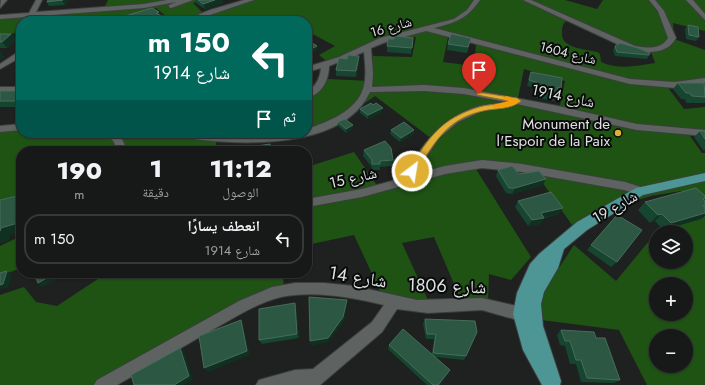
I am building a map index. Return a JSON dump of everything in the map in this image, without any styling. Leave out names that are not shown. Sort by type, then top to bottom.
[{"type":"main road","name":"شارع 19","points":[[553,385],[531,350],[521,314],[524,293],[530,277],[544,258],[557,249],[582,226],[640,191],[705,176]]},
{"type":"main road","name":"شارع 19","points":[[553,385],[548,362],[538,336],[533,316],[534,304],[540,283],[553,264],[557,249]]},
{"type":"street","points":[[0,6],[4,0]]},
{"type":"street","points":[[32,14],[39,0]]},
{"type":"street","points":[[0,17],[144,6],[178,0]]},
{"type":"street","points":[[133,16],[190,0]]},
{"type":"street","points":[[201,16],[250,0]]},
{"type":"street","name":"شارع 16","points":[[312,69],[325,65],[391,37],[428,29],[456,20],[470,11],[477,0]]},
{"type":"street","points":[[526,0],[625,46],[647,50],[661,48],[670,42],[672,38],[661,11],[652,0]]},
{"type":"street","points":[[689,0],[705,18]]},
{"type":"street","name":"شارع 1604","points":[[428,29],[630,81],[661,85],[705,81]]},
{"type":"street","points":[[312,131],[333,122],[345,115],[362,99],[367,90],[367,47]]},
{"type":"street","points":[[0,67],[16,57]]},
{"type":"street","points":[[312,92],[318,88],[324,80],[326,74],[325,65]]},
{"type":"street","name":"شارع 1914","points":[[367,90],[445,89],[517,101],[638,127],[705,133]]},
{"type":"street","points":[[0,90],[16,90]]},
{"type":"street","points":[[407,180],[435,135],[455,119],[481,109],[504,106],[517,101]]},
{"type":"street","points":[[0,129],[16,127]]},
{"type":"street","points":[[212,138],[247,140],[281,138]]},
{"type":"street","name":"شارع 15","points":[[312,202],[362,192],[445,170],[482,164],[522,168],[625,186],[640,191]]},
{"type":"street","name":"شارع 14","points":[[102,385],[229,313],[265,296],[283,291],[328,290],[376,296],[394,302],[377,327],[314,381]]},
{"type":"street","name":"شارع 1806","points":[[394,302],[419,308],[485,304],[510,313],[521,314]]},
{"type":"street","points":[[264,385],[295,378],[314,381]]},
{"type":"green space","points":[[108,0],[204,0],[193,3],[204,14],[255,0],[565,0],[597,9],[603,0],[705,0],[705,31],[673,23],[674,39],[705,50],[705,97],[666,85],[684,109],[705,107],[705,136],[690,136],[702,153],[705,153],[705,385],[647,385],[619,330],[526,318],[574,245],[616,281],[649,241],[649,269],[693,269],[693,225],[662,225],[704,217],[681,191],[651,196],[624,204],[574,228],[538,176],[522,171],[485,168],[476,169],[531,257],[511,280],[489,274],[488,304],[463,305],[434,237],[402,243],[431,307],[386,304],[354,235],[312,244],[312,165],[354,152],[378,187],[413,177],[436,142],[375,96],[349,114],[312,131],[312,90],[328,79],[371,81],[373,56],[412,57],[416,37],[376,45],[328,62],[319,55],[335,46],[312,34],[312,16],[166,16],[156,8],[131,16],[26,16],[103,10]],"holes":[[[568,19],[637,48],[650,49],[655,63],[621,67],[614,66],[601,62],[600,54],[597,52],[580,49],[565,42],[562,31],[563,25]],[[448,37],[476,44],[474,66],[443,62]],[[524,69],[565,81],[559,110],[517,103]]]},
{"type":"green space","points":[[16,17],[16,32],[0,39],[0,18]]},
{"type":"green space","points":[[16,126],[16,138],[278,138],[216,142],[216,146],[16,146],[16,196],[0,200],[0,128]]},
{"type":"green space","points":[[16,238],[16,270],[0,276],[0,246]]},
{"type":"green space","points":[[99,278],[283,278],[284,294],[257,305],[191,338],[104,385],[0,385],[0,295],[24,287],[36,302],[57,306]]},
{"type":"building","points":[[48,0],[63,0],[47,2]]},
{"type":"building","points":[[198,0],[215,0],[203,4]]},
{"type":"building","points":[[152,8],[159,12],[156,13],[162,16],[125,16]]},
{"type":"building","points":[[688,25],[698,27],[699,37],[689,35]]},
{"type":"building","points":[[0,34],[11,34],[0,42]]},
{"type":"building","points":[[451,34],[471,38],[468,47],[448,44]]},
{"type":"building","points":[[395,36],[413,38],[412,48],[387,46],[388,39],[394,39]]},
{"type":"building","points":[[312,43],[317,46],[312,48]]},
{"type":"building","points":[[620,43],[650,53],[649,55],[617,52],[615,46]]},
{"type":"building","points":[[348,55],[359,56],[356,71],[336,70],[339,58],[347,59]]},
{"type":"building","points":[[531,72],[562,78],[561,88],[558,87],[557,96],[536,91],[538,83],[529,80]]},
{"type":"building","points":[[678,83],[704,83],[705,97],[692,96],[689,93],[686,93]]},
{"type":"building","points":[[0,91],[16,91],[16,101],[0,101]]},
{"type":"building","points":[[371,103],[373,105],[376,103],[383,108],[368,115],[360,109]]},
{"type":"building","points":[[345,119],[353,125],[346,129],[338,122]]},
{"type":"building","points":[[404,122],[414,130],[401,138],[391,130]]},
{"type":"building","points":[[700,131],[705,131],[705,139]]},
{"type":"building","points":[[385,141],[391,148],[393,160],[380,161],[380,164],[372,164],[372,160],[364,150]]},
{"type":"building","points":[[270,144],[271,146],[257,146]]},
{"type":"building","points":[[512,166],[519,174],[539,171],[546,179],[515,188],[509,188],[498,170]]},
{"type":"building","points":[[696,188],[705,196],[703,199],[705,201],[705,205],[703,206],[705,207],[705,213],[671,223],[662,214],[658,215],[645,202]]},
{"type":"building","points":[[551,192],[563,208],[541,213],[544,218],[532,220],[518,201]]},
{"type":"building","points":[[16,196],[16,224],[1,228],[0,231],[0,200]]},
{"type":"building","points":[[617,215],[642,230],[617,262],[591,245]]},
{"type":"building","points":[[7,271],[3,284],[0,285],[0,273]]},
{"type":"building","points":[[36,278],[47,278],[38,283]]},
{"type":"building","points":[[309,297],[347,300],[343,317],[328,338],[310,341]]},
{"type":"building","points":[[295,303],[297,334],[259,340],[259,309]]},
{"type":"building","points":[[425,319],[475,321],[477,332],[466,356],[433,353],[436,334],[427,334]]},
{"type":"building","points":[[241,320],[247,351],[204,368],[199,336]]},
{"type":"building","points":[[403,329],[450,370],[438,385],[433,385],[389,345]]},
{"type":"building","points":[[561,330],[594,332],[596,338],[605,338],[620,380],[587,378],[581,360],[576,360],[570,341],[565,341]]},
{"type":"building","points":[[180,348],[189,376],[174,385],[134,385],[131,375]]},
{"type":"slow traffic","points":[[495,106],[504,106],[517,101],[506,99]]},
{"type":"place","name":"Monument de l'Espoir de la Paix","points":[[618,133]]},
{"type":"route","points":[[412,171],[435,135],[455,119],[466,113],[492,106],[504,106],[517,101],[479,94]]}]
